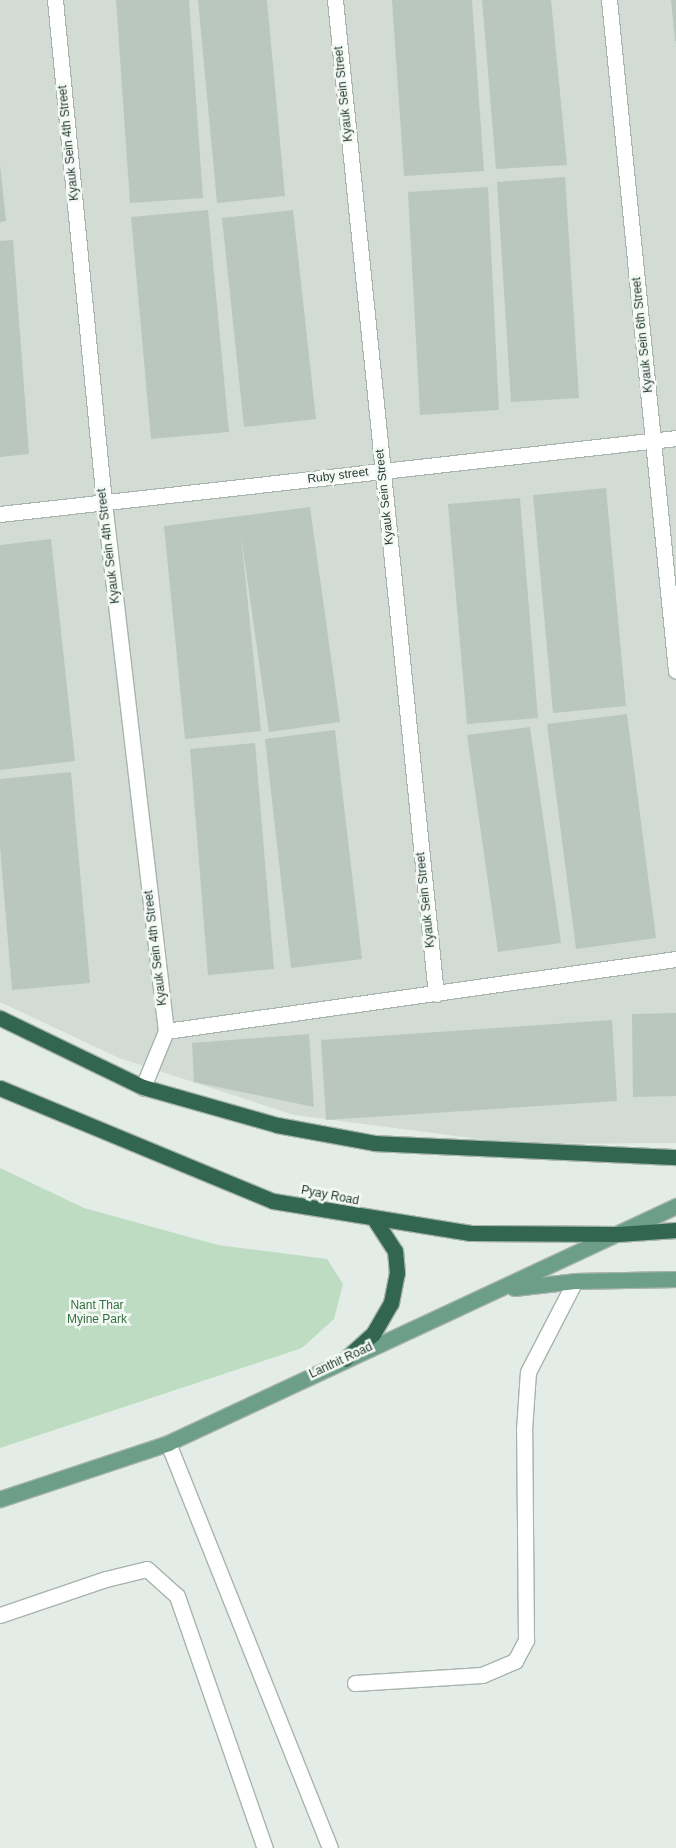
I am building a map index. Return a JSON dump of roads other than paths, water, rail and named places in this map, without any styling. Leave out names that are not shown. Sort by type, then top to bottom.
[{"type":"highway","points":[[0,1018],[143,1087],[277,1126],[375,1143],[676,1157]]},
{"type":"highway","name":"Pyay Road","points":[[0,1088],[273,1201],[375,1220],[470,1233],[618,1234],[676,1230]]},
{"type":"highway","points":[[345,1360],[374,1334],[390,1304],[397,1274],[395,1251],[375,1220]]},
{"type":"main road","name":"Lanthit Road","points":[[0,1499],[168,1443],[676,1206]]},
{"type":"main road","points":[[500,1289],[575,1281],[676,1279]]},
{"type":"street","name":"Kyauk Sein 4th Street","points":[[55,0],[104,502],[166,1031],[143,1087]]},
{"type":"street","name":"Kyauk Sein Street","points":[[335,0],[436,994]]},
{"type":"street","name":"Kyauk Sein 6th Street","points":[[609,0],[676,671]]},
{"type":"street","name":"Ruby street","points":[[0,514],[676,438]]},
{"type":"street","points":[[166,1031],[676,959]]},
{"type":"street","points":[[355,1683],[482,1675],[515,1661],[526,1640],[524,1430],[528,1372],[575,1281]]},
{"type":"street","points":[[168,1443],[330,1848]]},
{"type":"street","points":[[0,1615],[106,1579],[147,1569],[177,1596],[265,1848]]},
{"type":"park label","name":"Nant Thar Myine Park","points":[[97,1313]]}]
